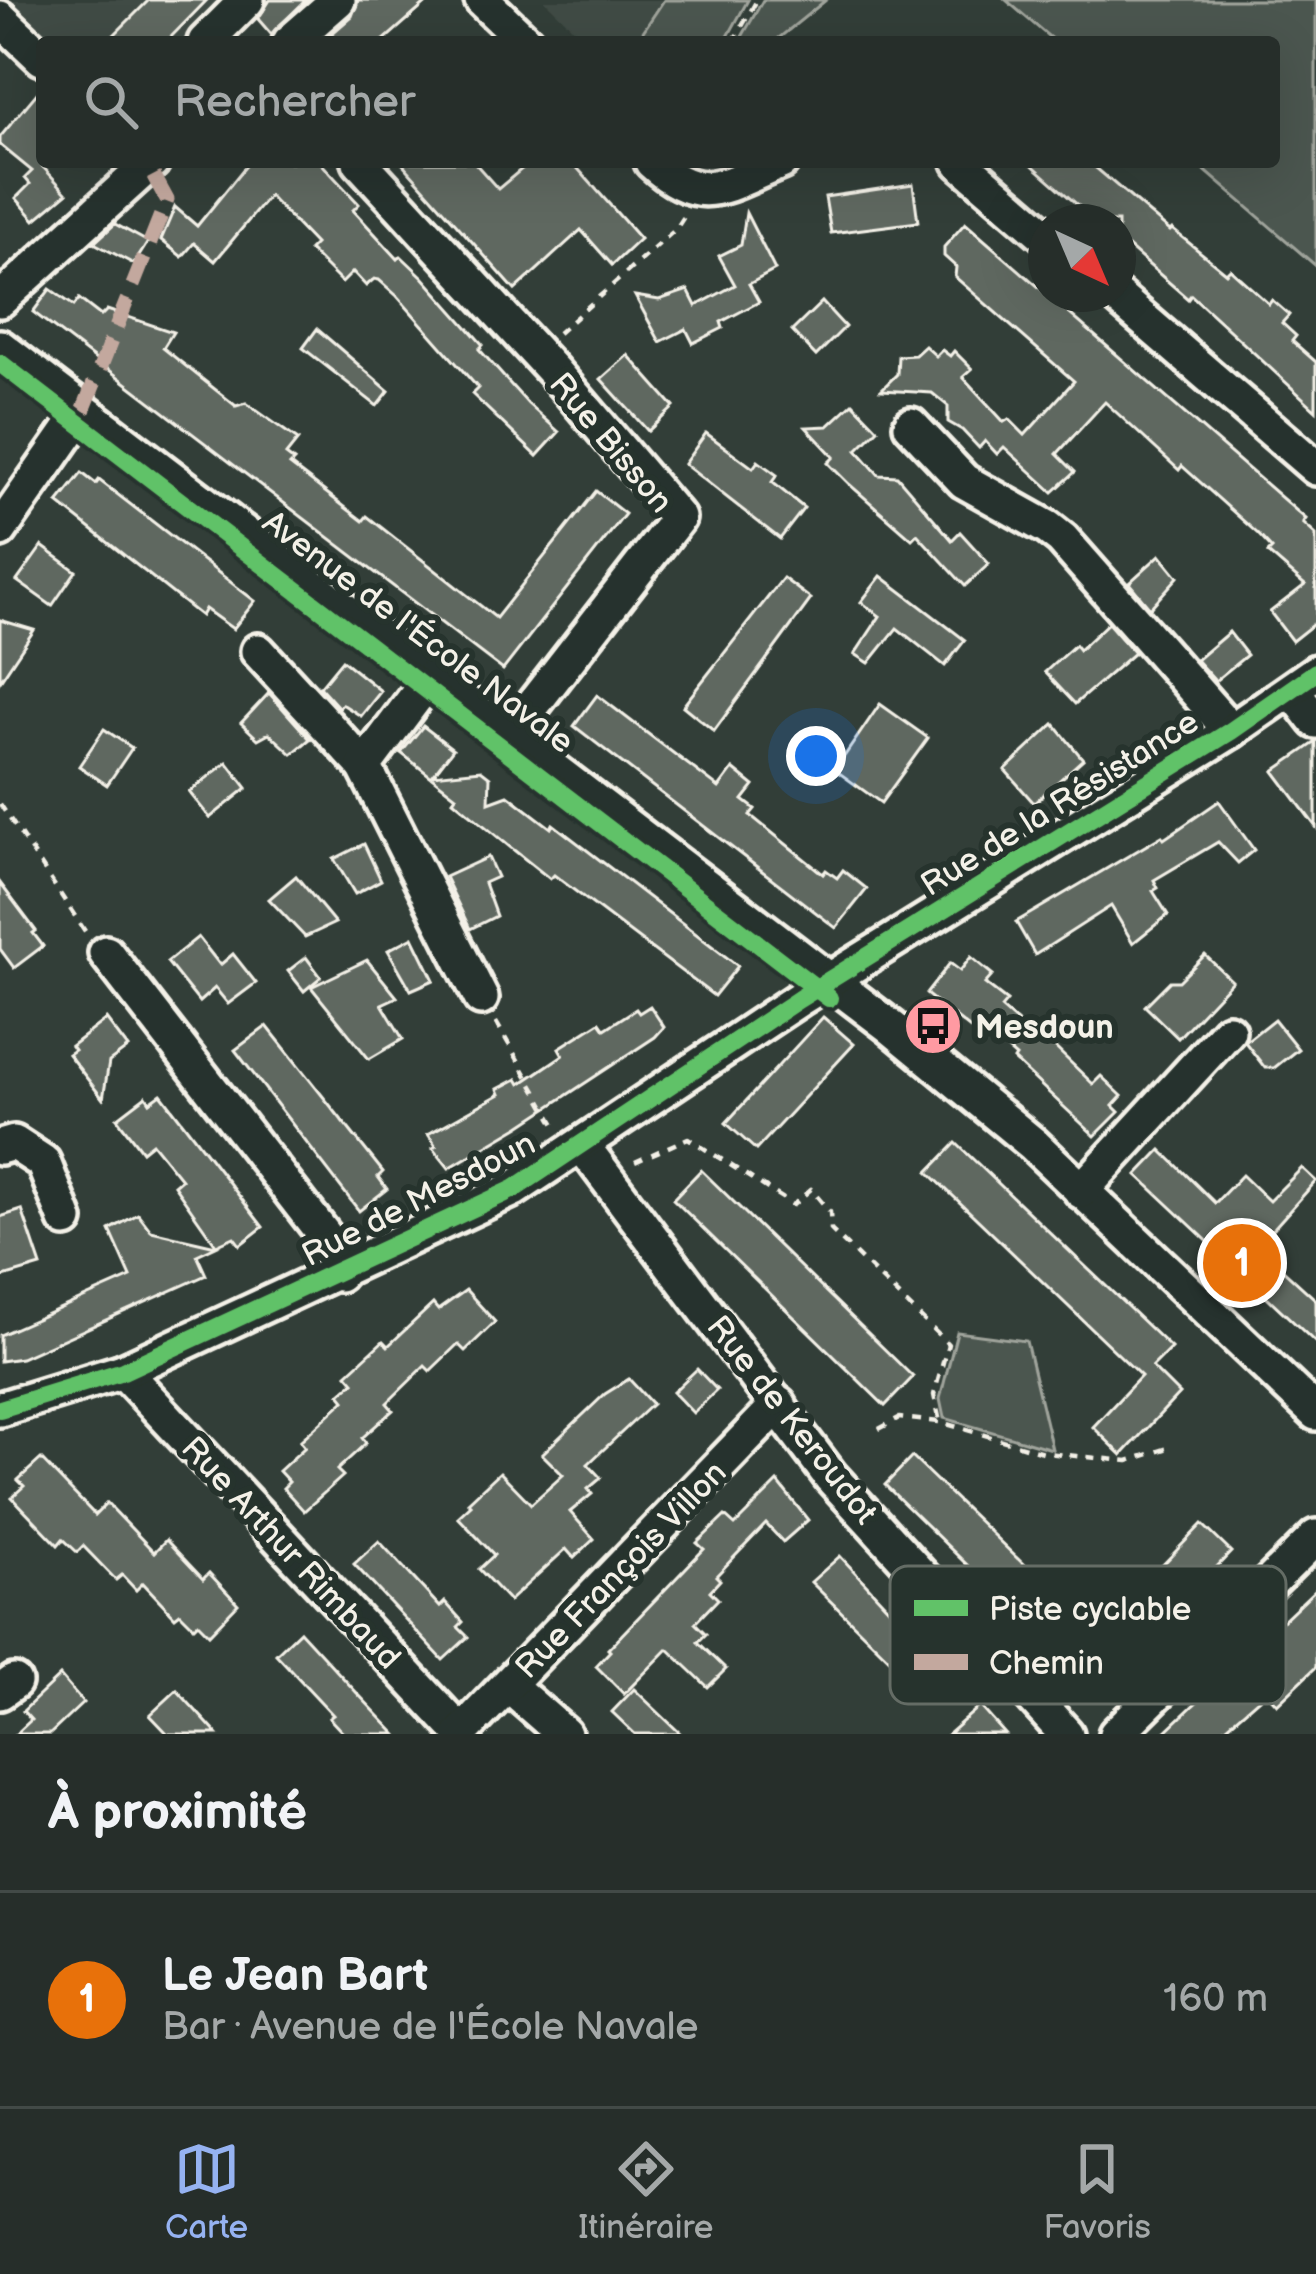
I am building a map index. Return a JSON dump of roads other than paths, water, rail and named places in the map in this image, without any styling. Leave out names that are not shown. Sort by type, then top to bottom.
[{"type":"street","points":[[297,36],[338,0]]},
{"type":"street","points":[[482,0],[520,36]]},
{"type":"street","points":[[0,18],[36,52]]},
{"type":"street","points":[[0,300],[144,168]]},
{"type":"street","name":"Rue Bisson","points":[[365,168],[536,353],[678,518],[508,737]]},
{"type":"street","points":[[658,168],[691,190],[706,190],[765,168]]},
{"type":"street","points":[[967,168],[1028,221]]},
{"type":"street","points":[[1135,312],[1316,468]]},
{"type":"street","name":"Avenue de l'École Navale","points":[[0,347],[831,979],[1033,1144],[1316,1413]]},
{"type":"street","points":[[0,530],[83,411]]},
{"type":"street","points":[[911,424],[964,481],[1062,539],[1231,731]]},
{"type":"street","points":[[258,651],[364,766],[481,998]]},
{"type":"street","points":[[364,766],[430,678]]},
{"type":"street","points":[[1304,682],[1316,721]]},
{"type":"street","name":"Rue de la Résistance","points":[[831,979],[1304,682]]},
{"type":"street","points":[[106,953],[325,1236],[338,1274]]},
{"type":"street","name":"Rue de Mesdoun","points":[[0,1409],[123,1371],[514,1189],[831,979]]},
{"type":"street","points":[[1081,1191],[1228,1030]]},
{"type":"street","points":[[0,1147],[14,1142],[43,1162],[66,1220]]},
{"type":"street","name":"Rue de Keroudot","points":[[576,1149],[779,1404],[831,1477],[912,1566]]},
{"type":"street","name":"Rue Arthur Rimbaud","points":[[123,1371],[461,1734]]},
{"type":"street","name":"Rue François Villon","points":[[461,1734],[779,1404]]},
{"type":"street","points":[[1286,1567],[1316,1537]]},
{"type":"street","points":[[508,1685],[564,1734]]},
{"type":"street","name":"Rue de Keroudot","points":[[1039,1704],[1066,1734]]},
{"type":"street","points":[[1116,1734],[1146,1704]]},
{"type":"place","name":"Mesdoun","points":[[933,1026]]},
{"type":"place","name":"Le Jean Bart","points":[[1242,1263]]}]
